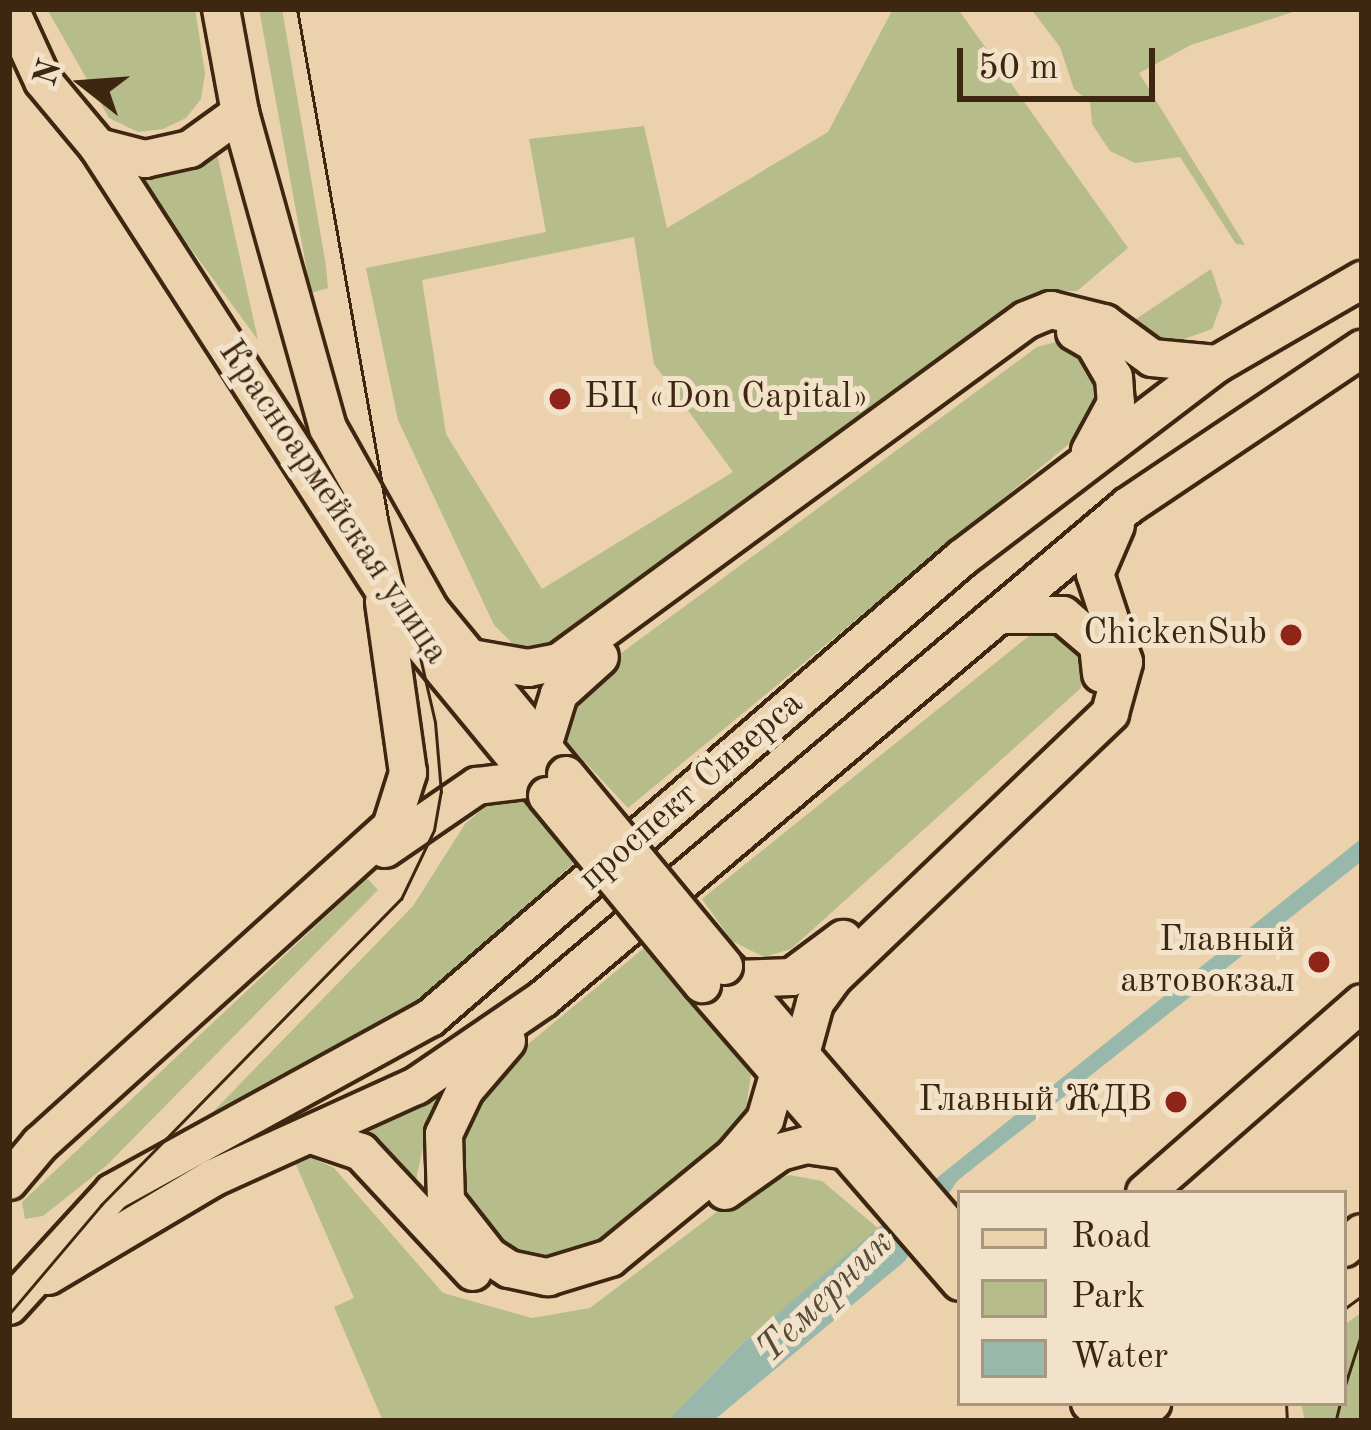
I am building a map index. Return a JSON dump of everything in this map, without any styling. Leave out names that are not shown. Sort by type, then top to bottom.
[{"type":"main road","name":"Красноармейская улица","points":[[10,9],[43,81],[98,147],[381,587],[721,976],[865,1158],[954,1255]]},
{"type":"main road","name":"Красноармейская улица","points":[[221,9],[240,113],[328,428],[430,610],[471,658],[547,774]]},
{"type":"main road","points":[[98,147],[145,159],[190,149],[240,113]]},
{"type":"main road","name":"проспект Сиверса","points":[[12,1293],[113,1192],[430,1018],[1081,465],[1216,364],[1354,280]]},
{"type":"main road","points":[[471,658],[529,668],[559,662],[1051,310],[1091,317],[1152,358],[1216,364]]},
{"type":"main road","points":[[13,1176],[424,816],[477,786],[547,774],[559,694],[578,674],[1041,332],[1078,333],[1105,355],[1114,377],[1116,404],[1081,465]]},
{"type":"main road","name":"проспект Сиверса","points":[[12,1293],[146,1213],[416,1086],[543,999],[1128,506],[1362,349]]},
{"type":"main road","points":[[1279,404],[1362,369]]},
{"type":"main road","points":[[543,999],[465,1090],[444,1134],[446,1201],[458,1225],[509,1269],[548,1276],[610,1258],[734,1156],[765,1120],[815,1003],[833,977],[1110,713],[1124,662],[1095,574],[1128,506]]},
{"type":"main road","points":[[13,1176],[391,827],[408,773],[381,587]]},
{"type":"main road","points":[[721,976],[772,981],[818,963],[1091,702],[1101,662],[1091,636],[1064,615],[999,615]]},
{"type":"main road","points":[[1148,1190],[1362,1003]]},
{"type":"main road","points":[[311,1135],[361,1152],[476,1274],[546,1295],[627,1271],[780,1151],[865,1158]]},
{"type":"main road","points":[[1103,1406],[1130,1412],[1145,1406]]},
{"type":"green space","points":[[47,9],[195,9],[205,73],[201,99],[186,118],[163,129],[138,132],[109,118]]},
{"type":"green space","points":[[259,9],[282,9],[326,266],[328,288],[311,293]]},
{"type":"green space","points":[[893,9],[958,9],[1128,248],[1077,291],[1046,291],[1015,307],[554,646],[517,648],[494,625],[398,420],[366,268],[546,232],[529,139],[644,126],[667,228],[828,132]],"holes":[[[634,237],[654,364],[733,472],[542,589],[446,434],[422,280]]]},
{"type":"green space","points":[[1031,9],[1302,9],[1191,45],[1139,73],[1245,245],[1236,244],[1180,157],[1135,163],[1110,151],[1092,124],[1090,102],[1074,89],[1060,47]]},
{"type":"green space","points":[[215,145],[258,340],[135,173],[169,173]]},
{"type":"green space","points":[[1211,269],[1222,302],[1212,329],[1161,347],[1130,323]]},
{"type":"green space","points":[[1063,340],[1103,369],[1098,420],[628,808],[560,735],[575,687],[1037,347]]},
{"type":"green space","points":[[1040,627],[1081,644],[1081,688],[791,949],[764,957],[732,941],[702,899]]},
{"type":"green space","points":[[524,794],[577,860],[416,1011],[206,1119],[413,906],[465,824],[497,797]]},
{"type":"green space","points":[[367,878],[378,890],[106,1166],[43,1216],[25,1219],[22,1202]]},
{"type":"green space","points":[[644,948],[751,1075],[744,1122],[603,1246],[550,1262],[505,1252],[457,1192],[458,1141],[504,1064]]},
{"type":"green space","points":[[443,1087],[447,1092],[428,1124],[414,1189],[365,1130]]},
{"type":"green space","points":[[307,1155],[334,1168],[443,1293],[532,1318],[590,1308],[743,1192],[789,1175],[822,1181],[879,1229],[742,1344],[667,1421],[383,1421],[334,1307],[354,1298],[294,1160]]},
{"type":"green space","points":[[1362,1312],[1362,1421],[1305,1421],[1302,1406],[1347,1406],[1347,1323]]},
{"type":"water","name":"Темерник","points":[[1362,838],[1362,861],[957,1181],[905,1261],[713,1421],[667,1421],[742,1344],[928,1185]]},
{"type":"tram line","points":[[9,1314],[101,1205],[401,899],[434,830],[441,792],[435,722],[388,518],[297,9]]},
{"type":"tram line","points":[[1347,1307],[1362,1296]]},
{"type":"tram line","points":[[1347,1379],[1362,1332]]},
{"type":"tram line","points":[[1286,1406],[1287,1421]]},
{"type":"tram line","points":[[1336,1419],[1339,1406]]},
{"type":"place","name":"БЦ «Don Capital»","points":[[560,399]]},
{"type":"place","name":"ChickenSub","points":[[1291,635]]},
{"type":"place","name":"Главный автовокзал","points":[[1319,962]]},
{"type":"place","name":"Главный ЖДВ","points":[[1176,1102]]}]
